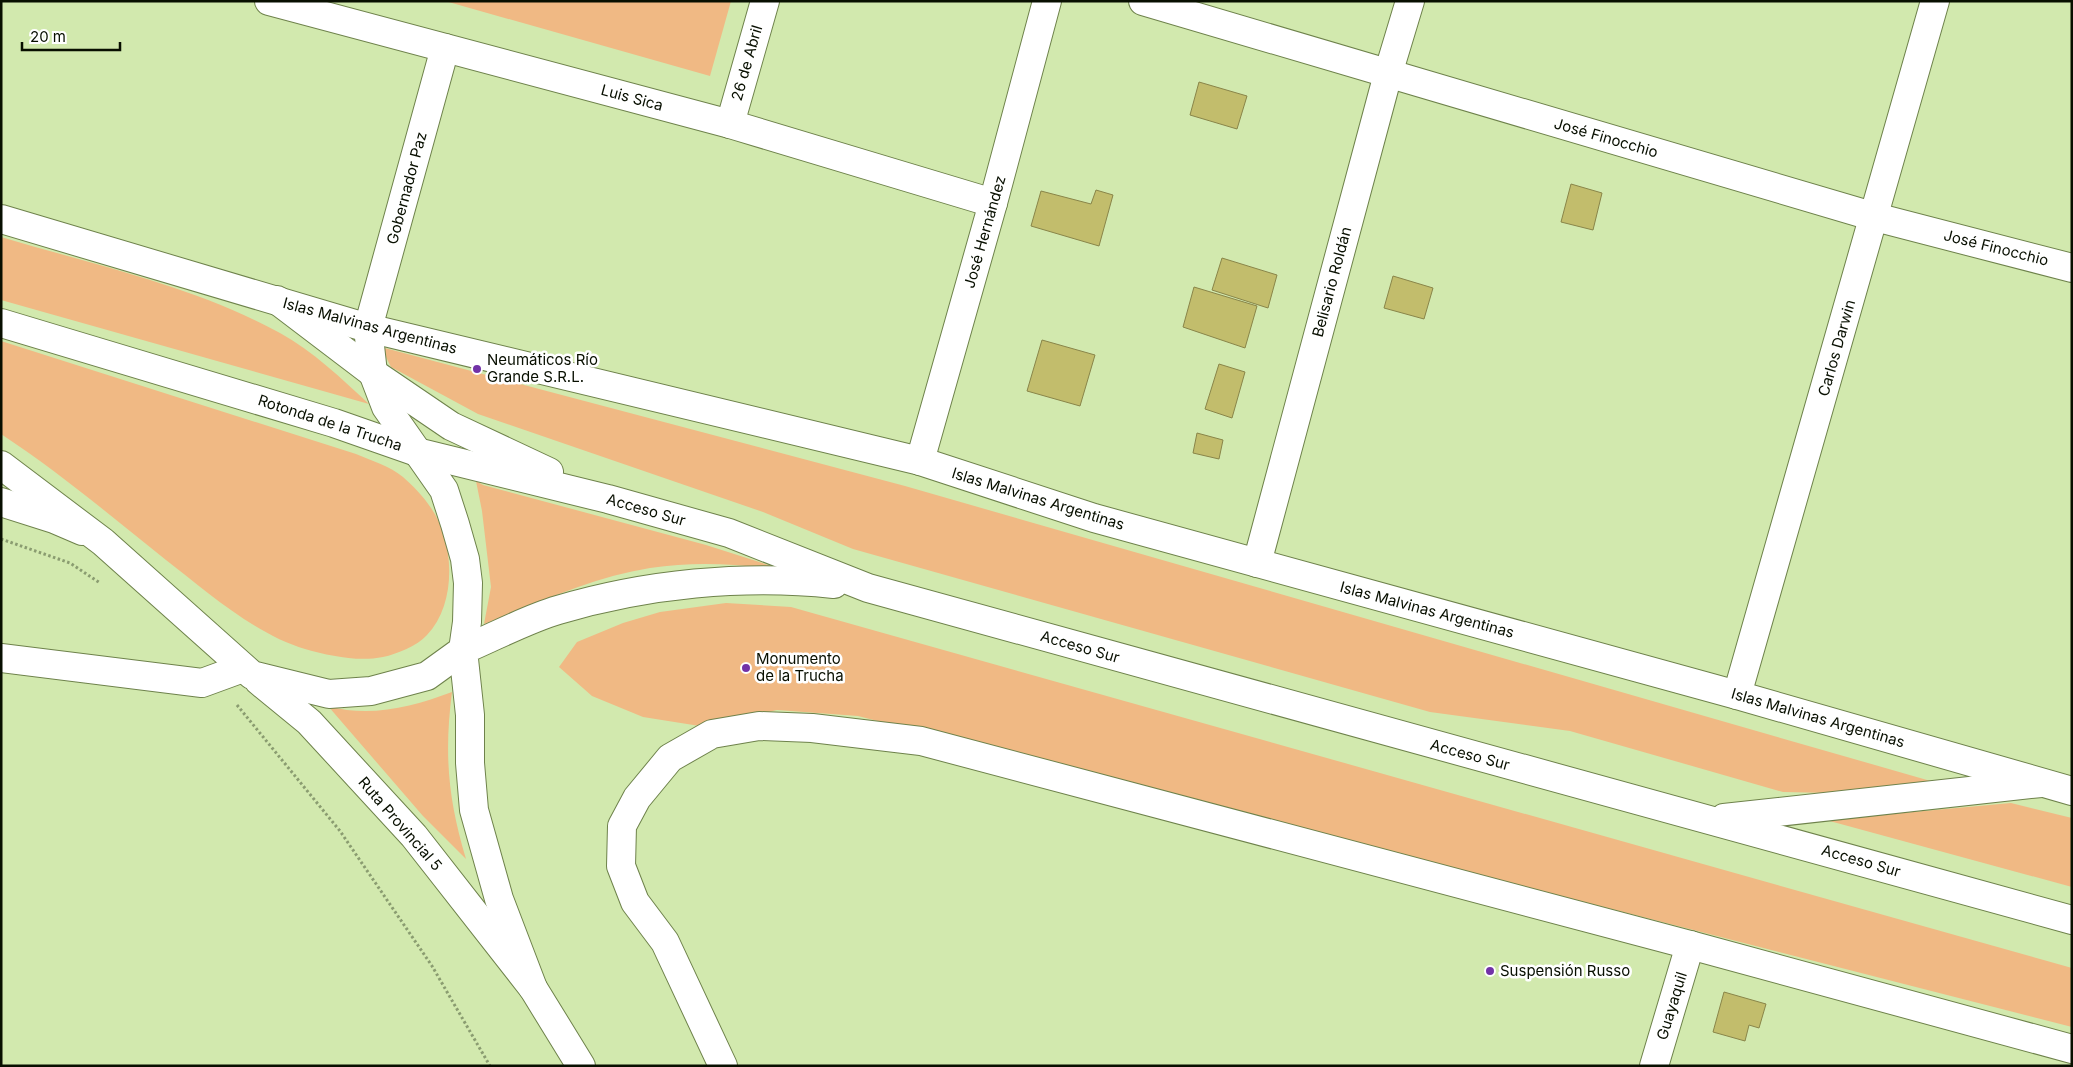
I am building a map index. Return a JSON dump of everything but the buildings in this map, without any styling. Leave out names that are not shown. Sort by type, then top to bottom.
[{"type":"street","name":"Luis Sica","points":[[269,1],[730,124],[993,203]]},
{"type":"street","name":"26 de Abril","points":[[730,124],[765,1]]},
{"type":"street","name":"José Hernández","points":[[920,462],[993,203],[1047,1]]},
{"type":"street","name":"José Finocchio","points":[[1143,1],[1875,217],[2072,268]]},
{"type":"street","name":"Belisario Roldán","points":[[1257,563],[1388,74],[1410,1]]},
{"type":"street","name":"Carlos Darwin","points":[[1737,695],[1875,217],[1935,1]]},
{"type":"street","name":"Gobernador Paz","points":[[368,328],[445,48]]},
{"type":"street","name":"Islas Malvinas Argentinas","points":[[1,218],[368,328],[920,462],[1094,518],[1737,695],[2072,791]]},
{"type":"street","points":[[277,300],[373,374],[451,426],[608,499]]},
{"type":"street","name":"Rotonda de la Trucha","points":[[1,323],[334,423],[416,452],[444,490],[465,559],[468,606],[463,650]]},
{"type":"street","points":[[368,328],[373,374],[386,407],[416,452]]},
{"type":"street","name":"Acceso Sur","points":[[416,452],[608,499],[729,533],[868,588],[2072,920]]},
{"type":"street","points":[[1,465],[103,542],[248,672],[329,694],[371,691],[427,676],[463,650]]},
{"type":"street","points":[[1,502],[54,520],[103,542]]},
{"type":"street","name":"Acceso Sur","points":[[463,650],[556,610],[616,595],[751,579],[802,580],[868,588]]},
{"type":"street","name":"Ruta Provincial 5","points":[[463,650],[470,715],[470,763],[474,810],[496,890],[532,988]]},
{"type":"street","points":[[1,658],[202,683],[248,672]]},
{"type":"street","name":"Ruta Provincial 5","points":[[248,672],[309,722],[414,836],[532,988],[580,1066]]},
{"type":"street","points":[[723,1066],[665,942],[636,902],[621,866],[622,826],[637,798],[670,758],[712,734],[759,726],[812,728],[875,734],[921,741],[1690,945],[2072,1049]]},
{"type":"street","points":[[1712,820],[2041,783]]},
{"type":"street","name":"Guayaquil","points":[[1654,1066],[1690,945]]},
{"type":"path","points":[[1,538],[70,563],[102,585]]},
{"type":"path","points":[[215,679],[340,831],[432,966],[490,1066]]},
{"type":"shaded area","points":[[445,1],[731,1],[710,76]]},
{"type":"shaded area","points":[[1,237],[179,289],[247,317],[280,333],[304,348],[369,404],[1,300]]},
{"type":"shaded area","points":[[1,341],[356,454],[398,473],[428,504],[439,522],[445,538],[448,555],[448,590],[444,607],[437,622],[423,639],[407,649],[383,657],[364,659],[334,656],[305,649],[268,634],[250,623],[198,585],[64,479],[1,434]]},
{"type":"shaded area","points":[[381,347],[905,486],[1934,782],[1831,793],[1783,792],[1570,731],[1430,712],[853,549],[763,512],[478,414],[391,367]]},
{"type":"shaded area","points":[[476,481],[483,485],[706,545],[787,571],[719,564],[650,568],[587,584],[484,624],[491,587],[482,511]]},
{"type":"shaded area","points":[[726,603],[791,607],[2072,968],[2072,1027],[858,716],[777,710],[706,727],[643,717],[592,696],[559,667],[577,642],[623,623],[660,612]]},
{"type":"shaded area","points":[[452,692],[448,736],[449,776],[455,816],[466,859],[423,816],[328,706],[359,711],[375,711],[406,706]]},
{"type":"shaded area","points":[[2011,803],[2072,818],[2072,887],[1826,820]]},
{"type":"place","name":"Neumáticos Río Grande S.R.L.","points":[[477,369]]},
{"type":"place","name":"Monumento de la Trucha","points":[[746,668]]},
{"type":"place","name":"Suspensión Russo","points":[[1490,971]]}]
